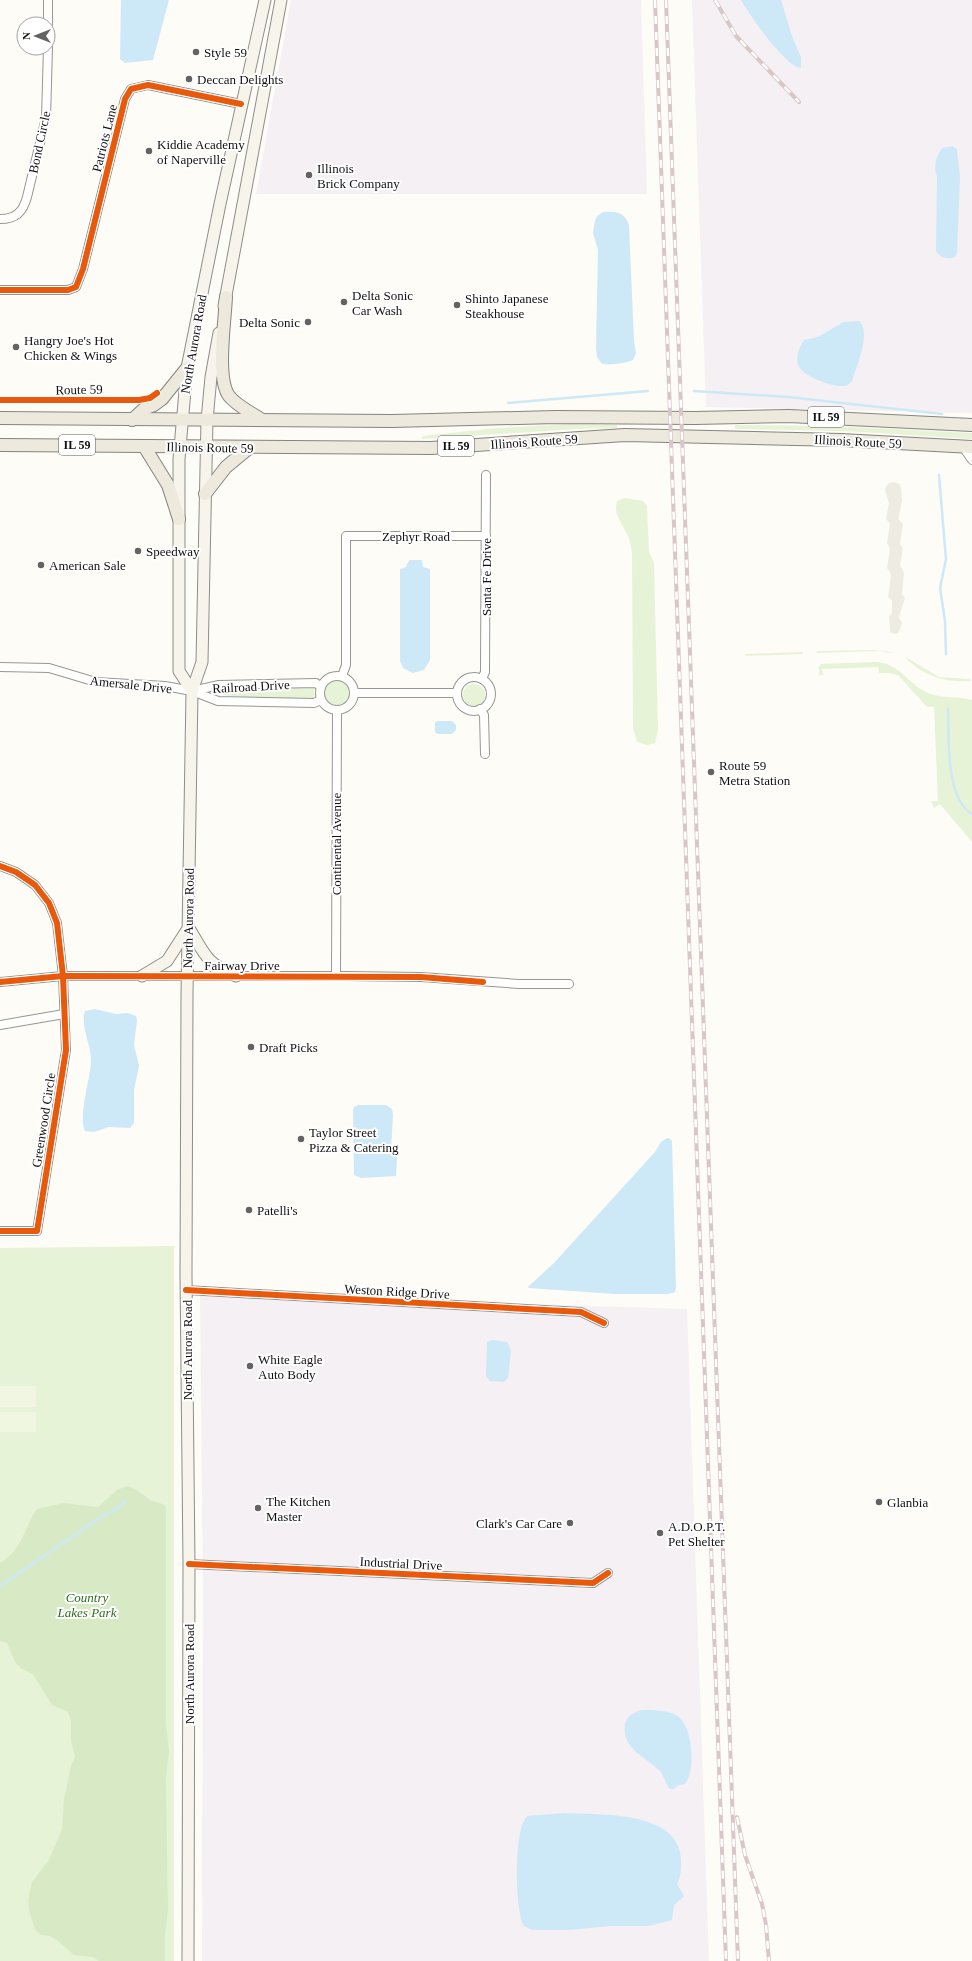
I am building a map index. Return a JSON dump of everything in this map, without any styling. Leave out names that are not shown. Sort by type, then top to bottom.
[{"type":"main road","name":"North Aurora Road","points":[[192,691],[179,670],[179,445],[181,420],[187,368],[241,104],[265,0]]},
{"type":"main road","name":"North Aurora Road","points":[[188,1961],[189,1564],[186,1290],[188,927],[192,691],[202,662],[207,420],[214,360],[282,0]]},
{"type":"main road","points":[[226,298],[222,373],[224,386],[229,396],[235,402],[262,420]]},
{"type":"main road","points":[[132,420],[144,409],[154,405],[162,399],[187,368]]},
{"type":"main road","name":"Illinois Route 59","points":[[0,418],[392,421],[556,417],[789,416],[972,425]]},
{"type":"main road","name":"Illinois Route 59","points":[[0,445],[179,445],[250,448],[431,448],[625,435],[841,440],[968,447]]},
{"type":"main road","points":[[144,446],[168,485],[179,519]]},
{"type":"main road","points":[[205,494],[226,467],[250,448]]},
{"type":"main road","points":[[142,976],[167,961],[188,927],[209,961],[219,969],[236,976]]},
{"type":"street","points":[[48,0],[48,16]]},
{"type":"street","name":"Bond Circle","points":[[0,219],[10,219],[20,213],[27,197],[46,118],[48,56]]},
{"type":"street","name":"Patriots Lane","points":[[0,290],[68,290],[73,289],[80,279],[125,99],[131,89],[148,85],[241,104]]},
{"type":"street","points":[[968,447],[972,460]]},
{"type":"street","name":"Santa Fe Drive","points":[[482,679],[485,672],[486,475]]},
{"type":"street","name":"Zephyr Road","points":[[342,676],[346,665],[346,536],[486,536]]},
{"type":"street","name":"Amersale Drive","points":[[0,667],[49,668],[102,683],[165,686],[192,691]]},
{"type":"street","points":[[332,676],[342,676],[352,683],[355,694],[351,705],[337,711],[327,708],[321,700],[321,687],[327,679],[332,676]]},
{"type":"street","points":[[476,677],[482,679],[489,687],[490,692],[488,702],[480,709],[469,710],[460,704],[457,693],[458,688],[465,679],[476,677]]},
{"type":"street","name":"Railroad Drive","points":[[192,691],[219,685],[316,683],[321,687]]},
{"type":"street","name":"Railroad Drive","points":[[192,691],[218,701],[314,703],[321,700]]},
{"type":"street","points":[[355,694],[457,693]]},
{"type":"street","points":[[480,709],[484,715],[485,754]]},
{"type":"street","name":"Continental Avenue","points":[[336,976],[337,711]]},
{"type":"street","name":"Greenwood Circle","points":[[0,866],[27,878],[44,895],[57,923],[62,976],[66,1050],[37,1231],[0,1231]]},
{"type":"street","name":"Fairway Drive","points":[[0,982],[62,976],[336,976],[421,978],[512,984],[569,984]]},
{"type":"street","points":[[0,1025],[64,1014]]},
{"type":"street","name":"Weston Ridge Drive","points":[[186,1290],[582,1312],[604,1323]]},
{"type":"street","name":"Industrial Drive","points":[[189,1564],[593,1584],[608,1573]]},
{"type":"shaded area","points":[[291,0],[641,0],[647,194],[256,194]]},
{"type":"shaded area","points":[[692,0],[972,0],[972,413],[706,407]]},
{"type":"shaded area","points":[[893,482],[899,484],[901,488],[902,500],[899,520],[903,524],[900,544],[903,549],[900,565],[904,573],[902,594],[905,598],[899,618],[902,622],[898,633],[895,634],[890,632],[889,617],[892,613],[892,600],[888,597],[891,577],[887,568],[890,548],[887,543],[890,523],[886,519],[889,503],[885,489],[888,484]]},
{"type":"shaded area","points":[[200,1289],[412,1300],[687,1309],[709,1961],[202,1961],[203,1589]]},
{"type":"green space","points":[[572,424],[617,425],[617,428],[576,429],[422,439],[422,436],[497,428]]},
{"type":"green space","points":[[735,425],[830,426],[972,433],[972,439],[845,431],[735,429]]},
{"type":"green space","points":[[625,498],[643,501],[647,506],[649,552],[654,563],[658,729],[655,743],[647,745],[637,742],[633,728],[632,553],[628,536],[616,511],[617,501]]},
{"type":"green space","points":[[873,650],[892,652],[816,653],[818,651]]},
{"type":"green space","points":[[803,652],[803,654],[745,656],[746,654]]},
{"type":"green space","points":[[904,656],[939,677],[970,679],[971,681],[952,681],[934,677],[918,669]]},
{"type":"green space","points":[[874,662],[890,665],[917,687],[930,694],[972,700],[972,842],[940,804],[934,808],[931,801],[938,801],[934,707],[927,707],[899,676],[890,673],[879,673],[878,667],[822,669],[823,675],[819,675],[819,667],[821,664]]},
{"type":"green space","points":[[337,680],[346,684],[350,693],[346,702],[337,706],[328,702],[324,693],[328,684]]},
{"type":"green space","points":[[474,684],[482,687],[485,695],[482,703],[474,706],[466,703],[463,695],[466,687]]},
{"type":"green space","points":[[314,688],[315,700],[267,699],[221,695],[222,691],[225,690]]},
{"type":"green space","name":"Country Lakes Park","points":[[174,1246],[174,1961],[0,1961],[0,1248]]},
{"type":"green space","points":[[0,1386],[36,1386],[36,1407],[0,1407]]},
{"type":"green space","points":[[0,1412],[36,1412],[36,1432],[0,1432]]},
{"type":"green space","points":[[127,1486],[134,1488],[149,1499],[166,1507],[166,1723],[169,1751],[166,1778],[168,1910],[165,1935],[165,1961],[99,1961],[93,1957],[74,1955],[58,1941],[50,1936],[41,1935],[35,1929],[29,1910],[28,1900],[32,1882],[49,1860],[62,1829],[64,1799],[71,1766],[75,1757],[71,1741],[71,1721],[68,1712],[52,1705],[33,1674],[22,1669],[15,1662],[7,1643],[0,1641],[0,1563],[14,1552],[37,1509],[64,1503],[98,1507],[117,1490]]},
{"type":"water","points":[[121,0],[169,0],[153,60],[125,63],[120,59]]},
{"type":"water","points":[[741,0],[781,0],[793,39],[801,57],[801,68],[794,66],[786,59],[768,39]]},
{"type":"water","points":[[952,146],[957,149],[960,177],[957,252],[955,257],[947,258],[942,257],[936,251],[937,176],[935,165],[942,148]]},
{"type":"water","points":[[603,212],[619,213],[625,217],[629,225],[634,341],[636,353],[633,360],[613,364],[602,364],[597,357],[596,349],[598,250],[593,233],[597,216]]},
{"type":"water","points":[[859,321],[863,326],[864,341],[852,381],[848,385],[837,386],[822,382],[802,371],[797,360],[798,353],[804,340],[818,337],[843,322]]},
{"type":"water","points":[[409,560],[422,560],[423,567],[430,569],[430,660],[424,670],[413,673],[403,668],[400,661],[400,569],[406,567]]},
{"type":"water","points":[[437,721],[452,721],[456,725],[456,730],[452,734],[437,734],[435,732],[435,723]]},
{"type":"water","points":[[95,1009],[116,1014],[128,1013],[136,1016],[137,1020],[134,1045],[139,1066],[134,1090],[134,1123],[130,1128],[109,1127],[94,1132],[85,1131],[83,1125],[91,1063],[90,1051],[84,1027],[84,1014],[85,1011]]},
{"type":"water","points":[[358,1105],[386,1105],[392,1109],[391,1149],[397,1158],[396,1176],[361,1178],[354,1175],[353,1110],[354,1107]]},
{"type":"water","points":[[667,1138],[672,1141],[675,1292],[668,1294],[615,1294],[529,1288],[528,1287],[554,1263],[655,1152],[661,1142]]},
{"type":"water","points":[[493,1340],[507,1342],[511,1351],[508,1378],[504,1382],[490,1381],[486,1376],[487,1342]]},
{"type":"water","points":[[642,1710],[668,1712],[676,1715],[682,1720],[689,1737],[691,1748],[691,1769],[685,1784],[670,1789],[659,1770],[630,1746],[625,1733],[627,1719],[633,1713]]},
{"type":"water","points":[[564,1813],[597,1814],[635,1818],[653,1824],[667,1832],[677,1844],[681,1863],[680,1876],[677,1884],[684,1896],[674,1905],[672,1920],[649,1926],[610,1926],[569,1930],[532,1930],[524,1926],[521,1918],[517,1887],[518,1851],[523,1823],[528,1816]]},
{"type":"waterway","points":[[508,403],[648,391]]},
{"type":"waterway","points":[[694,391],[788,397],[942,414]]},
{"type":"waterway","points":[[939,475],[946,559],[940,588],[945,621],[946,654]]},
{"type":"waterway","points":[[948,709],[950,766],[953,781],[957,795],[963,806],[972,814]]},
{"type":"waterway","points":[[0,1586],[101,1517],[118,1508],[125,1501]]},
{"type":"railway","points":[[655,0],[726,1961]]},
{"type":"railway","points":[[666,0],[738,1961]]},
{"type":"railway","points":[[715,0],[736,36],[799,102]]},
{"type":"railway","points":[[737,1817],[745,1855],[762,1904],[766,1925],[769,1961]]},
{"type":"cycle path","points":[[0,290],[68,290],[76,287],[83,269],[125,99],[131,89],[148,85],[241,104]]},
{"type":"cycle path","name":"Route 59","points":[[0,400],[139,400],[150,398],[157,393]]},
{"type":"cycle path","points":[[0,866],[16,872],[35,885],[49,903],[57,923],[63,976],[66,1050],[37,1231],[0,1231]]},
{"type":"cycle path","points":[[0,982],[63,976],[421,977],[483,982]]},
{"type":"cycle path","points":[[186,1290],[581,1312],[604,1323]]},
{"type":"cycle path","points":[[189,1564],[593,1583],[608,1573]]},
{"type":"place","name":"Style 59","points":[[196,52]]},
{"type":"place","name":"Deccan Delights","points":[[189,79]]},
{"type":"place","name":"Kiddie Academy of Naperville","points":[[149,151]]},
{"type":"place","name":"Illinois Brick Company","points":[[309,175]]},
{"type":"place","name":"Delta Sonic Car Wash","points":[[344,302]]},
{"type":"place","name":"Shinto Japanese Steakhouse","points":[[457,305]]},
{"type":"place","name":"Delta Sonic","points":[[308,322]]},
{"type":"place","name":"Hangry Joe's Hot Chicken & Wings","points":[[16,347]]},
{"type":"place","name":"Speedway","points":[[138,551]]},
{"type":"place","name":"American Sale","points":[[41,565]]},
{"type":"place","name":"Route 59 Metra Station","points":[[711,772]]},
{"type":"place","name":"Draft Picks","points":[[251,1047]]},
{"type":"place","name":"Taylor Street Pizza & Catering","points":[[301,1139]]},
{"type":"place","name":"Patelli's","points":[[249,1210]]},
{"type":"place","name":"White Eagle Auto Body","points":[[250,1366]]},
{"type":"place","name":"Glanbia","points":[[879,1502]]},
{"type":"place","name":"The Kitchen Master","points":[[258,1508]]},
{"type":"place","name":"Clark's Car Care","points":[[570,1523]]},
{"type":"place","name":"A.D.O.P.T. Pet Shelter","points":[[660,1533]]}]
